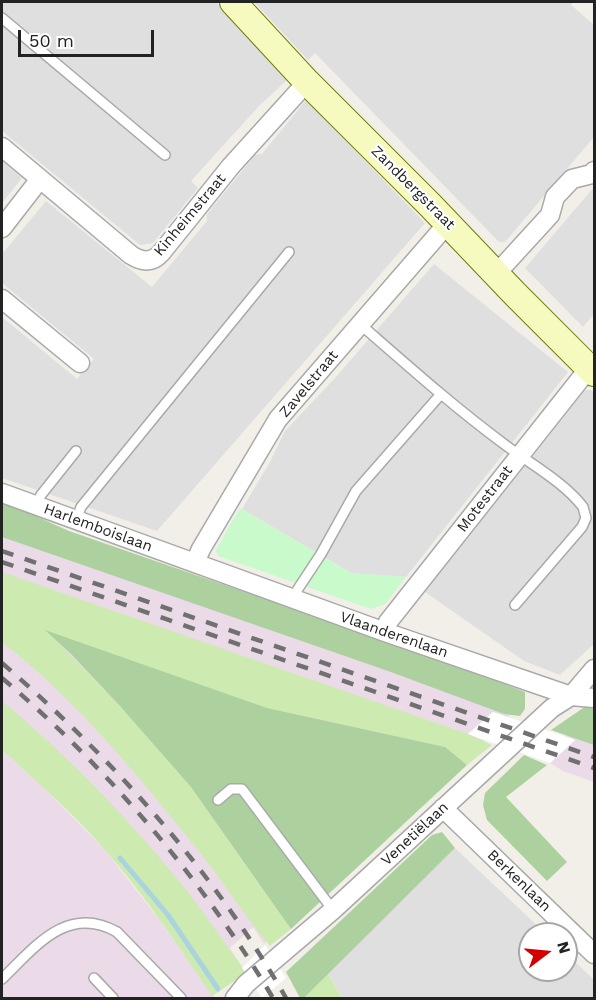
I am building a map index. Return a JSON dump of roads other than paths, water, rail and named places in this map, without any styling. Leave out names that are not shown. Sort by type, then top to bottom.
[{"type":"street","name":"Zandbergstraat","points":[[233,2],[307,82],[592,370]]},
{"type":"street","name":"Kinheimstraat","points":[[2,147],[131,255],[143,261],[152,260],[161,253],[231,166],[307,82]]},
{"type":"street","points":[[496,274],[550,215],[555,197],[572,179],[592,174],[594,171]]},
{"type":"street","points":[[2,228],[40,179]]},
{"type":"street","name":"Zavelstraat","points":[[195,563],[278,419],[448,223]]},
{"type":"street","points":[[2,299],[80,363]]},
{"type":"street","name":"Motestraat","points":[[385,633],[388,622],[519,454],[592,370]]},
{"type":"street","name":"Harlemboislaan","points":[[2,493],[195,563]]},
{"type":"street","name":"Vlaanderenlaan","points":[[195,563],[385,633],[571,696],[594,698]]},
{"type":"street","name":"Venetiëlaan","points":[[235,999],[246,984],[333,910],[552,708],[571,696],[594,669]]},
{"type":"street","name":"Berkenlaan","points":[[443,808],[594,954]]},
{"type":"lane","points":[[2,18],[165,155]]},
{"type":"lane","points":[[76,521],[81,507],[289,252]]},
{"type":"lane","points":[[360,324],[441,394],[579,501],[583,507],[586,518],[582,527],[515,605]]},
{"type":"lane","points":[[292,598],[321,554],[356,491],[441,394]]},
{"type":"lane","points":[[36,505],[41,495],[76,451]]},
{"type":"lane","points":[[218,800],[231,789],[242,789],[333,910]]},
{"type":"lane","points":[[2,979],[45,937],[66,926],[88,922],[117,932],[126,939],[181,999]]},
{"type":"lane","points":[[94,978],[112,999]]},
{"type":"waterway","points":[[120,858],[168,915],[218,989]]},
{"type":"railway","points":[[2,551],[594,757]]},
{"type":"railway","points":[[2,562],[594,768]]},
{"type":"railway","points":[[2,663],[83,738],[158,818],[226,905],[286,998]]},
{"type":"railway","points":[[2,678],[79,749],[151,827],[216,910],[273,998]]}]
